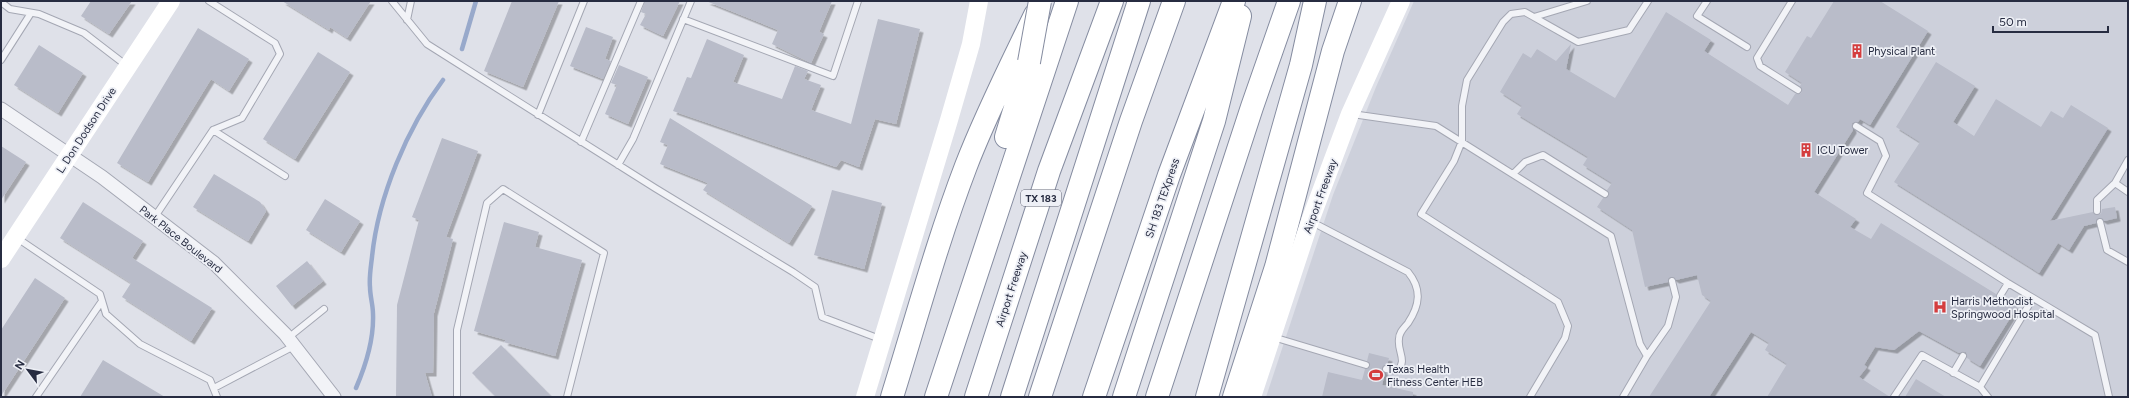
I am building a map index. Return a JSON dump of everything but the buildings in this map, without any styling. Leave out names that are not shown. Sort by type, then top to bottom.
[{"type":"highway","points":[[945,371],[946,334],[1029,62],[1041,1]]},
{"type":"highway","points":[[892,397],[939,244],[966,167],[994,99],[1041,1]]},
{"type":"highway","points":[[936,397],[1066,1]]},
{"type":"highway","name":"Airport Freeway","points":[[976,397],[1049,171],[1112,1]]},
{"type":"highway","points":[[1012,397],[1139,1]]},
{"type":"highway","points":[[1040,397],[1131,121],[1174,1]]},
{"type":"highway","name":"SH 183 TEXpress","points":[[1094,397],[1169,176],[1234,1]]},
{"type":"highway","points":[[1124,397],[1214,121],[1243,1]]},
{"type":"highway","points":[[1157,397],[1252,107],[1289,1]]},
{"type":"highway","points":[[1207,397],[1277,155],[1301,65],[1315,1]]},
{"type":"highway","points":[[1234,397],[1276,267],[1334,51],[1350,1]]},
{"type":"main road","name":"L. Don Dodson Drive","points":[[1,259],[171,1]]},
{"type":"main road","points":[[865,397],[971,44],[979,1]]},
{"type":"main road","name":"Airport Freeway","points":[[1252,397],[1310,221],[1350,114],[1401,1]]},
{"type":"street","name":"Park Place Boulevard","points":[[1,109],[70,155],[214,263],[291,342],[334,397]]},
{"type":"lane","points":[[154,218],[213,130],[242,118],[280,54],[276,43],[209,1]]},
{"type":"lane","points":[[392,1],[427,44],[815,288],[822,317],[882,340]]},
{"type":"lane","points":[[407,20],[411,1]]},
{"type":"lane","points":[[538,115],[584,1]]},
{"type":"lane","points":[[581,142],[641,1]]},
{"type":"lane","points":[[618,165],[633,140],[691,1]]},
{"type":"lane","points":[[683,19],[834,76],[858,1]]},
{"type":"lane","points":[[1534,17],[1587,1]]},
{"type":"lane","points":[[1530,397],[1565,338],[1568,326],[1558,302],[1421,214],[1454,161],[1462,141],[1462,106],[1467,80],[1503,22],[1511,14],[1525,12],[1578,42],[1629,30],[1648,1]]},
{"type":"lane","points":[[1707,1],[1697,16],[1747,47]]},
{"type":"lane","points":[[1792,1],[1757,58],[1760,66],[1798,90]]},
{"type":"lane","points":[[1,2],[10,9],[31,13],[84,32],[128,66]]},
{"type":"lane","points":[[1,60],[31,13]]},
{"type":"lane","points":[[1350,114],[1436,126],[1611,236],[1640,344],[1647,356]]},
{"type":"lane","points":[[1856,126],[1880,141],[1886,156],[1867,193],[2008,283],[2095,335],[2109,397]]},
{"type":"lane","points":[[213,130],[285,176]]},
{"type":"lane","points":[[1513,174],[1525,162],[1543,155],[1605,194]]},
{"type":"lane","points":[[2096,211],[2097,200],[2115,183],[2128,160]]},
{"type":"lane","points":[[2115,183],[2128,192]]},
{"type":"lane","points":[[457,397],[457,330],[486,203],[503,189],[604,253],[567,397]]},
{"type":"lane","points":[[1310,221],[1408,272],[1415,281],[1418,291],[1415,312],[1400,333],[1399,339],[1403,361],[1401,367],[1397,371],[1386,369]]},
{"type":"lane","points":[[2100,222],[2107,250],[2128,262]]},
{"type":"lane","points":[[16,237],[100,294],[106,314],[140,344],[210,380],[217,397]]},
{"type":"lane","points":[[1623,397],[1647,356],[1668,326],[1676,297],[1672,281]]},
{"type":"lane","points":[[2000,296],[2008,283]]},
{"type":"lane","points":[[1980,387],[2033,298]]},
{"type":"lane","points":[[36,397],[102,301]]},
{"type":"lane","points":[[214,388],[291,342],[324,308]]},
{"type":"lane","points":[[1272,337],[1366,365]]},
{"type":"lane","points":[[1894,397],[1922,356],[1980,387],[1988,397]]},
{"type":"lane","points":[[1953,372],[1963,356]]},
{"type":"shaded area","points":[[1414,1],[2128,1],[2128,397],[1266,397],[1333,195],[1376,87]]},
{"type":"waterway","points":[[462,49],[476,1]]},
{"type":"waterway","points":[[356,388],[371,343],[373,311],[370,290],[370,275],[375,234],[381,211],[396,164],[406,141],[430,99],[443,80]]},
{"type":"place","name":"Physical Plant","points":[[1857,51]]},
{"type":"place","name":"ICU Tower","points":[[1806,150]]},
{"type":"place","name":"Harris Methodist Springwood Hospital","points":[[1940,307]]},
{"type":"place","name":"Texas Health Fitness Center HEB","points":[[1376,375]]}]
